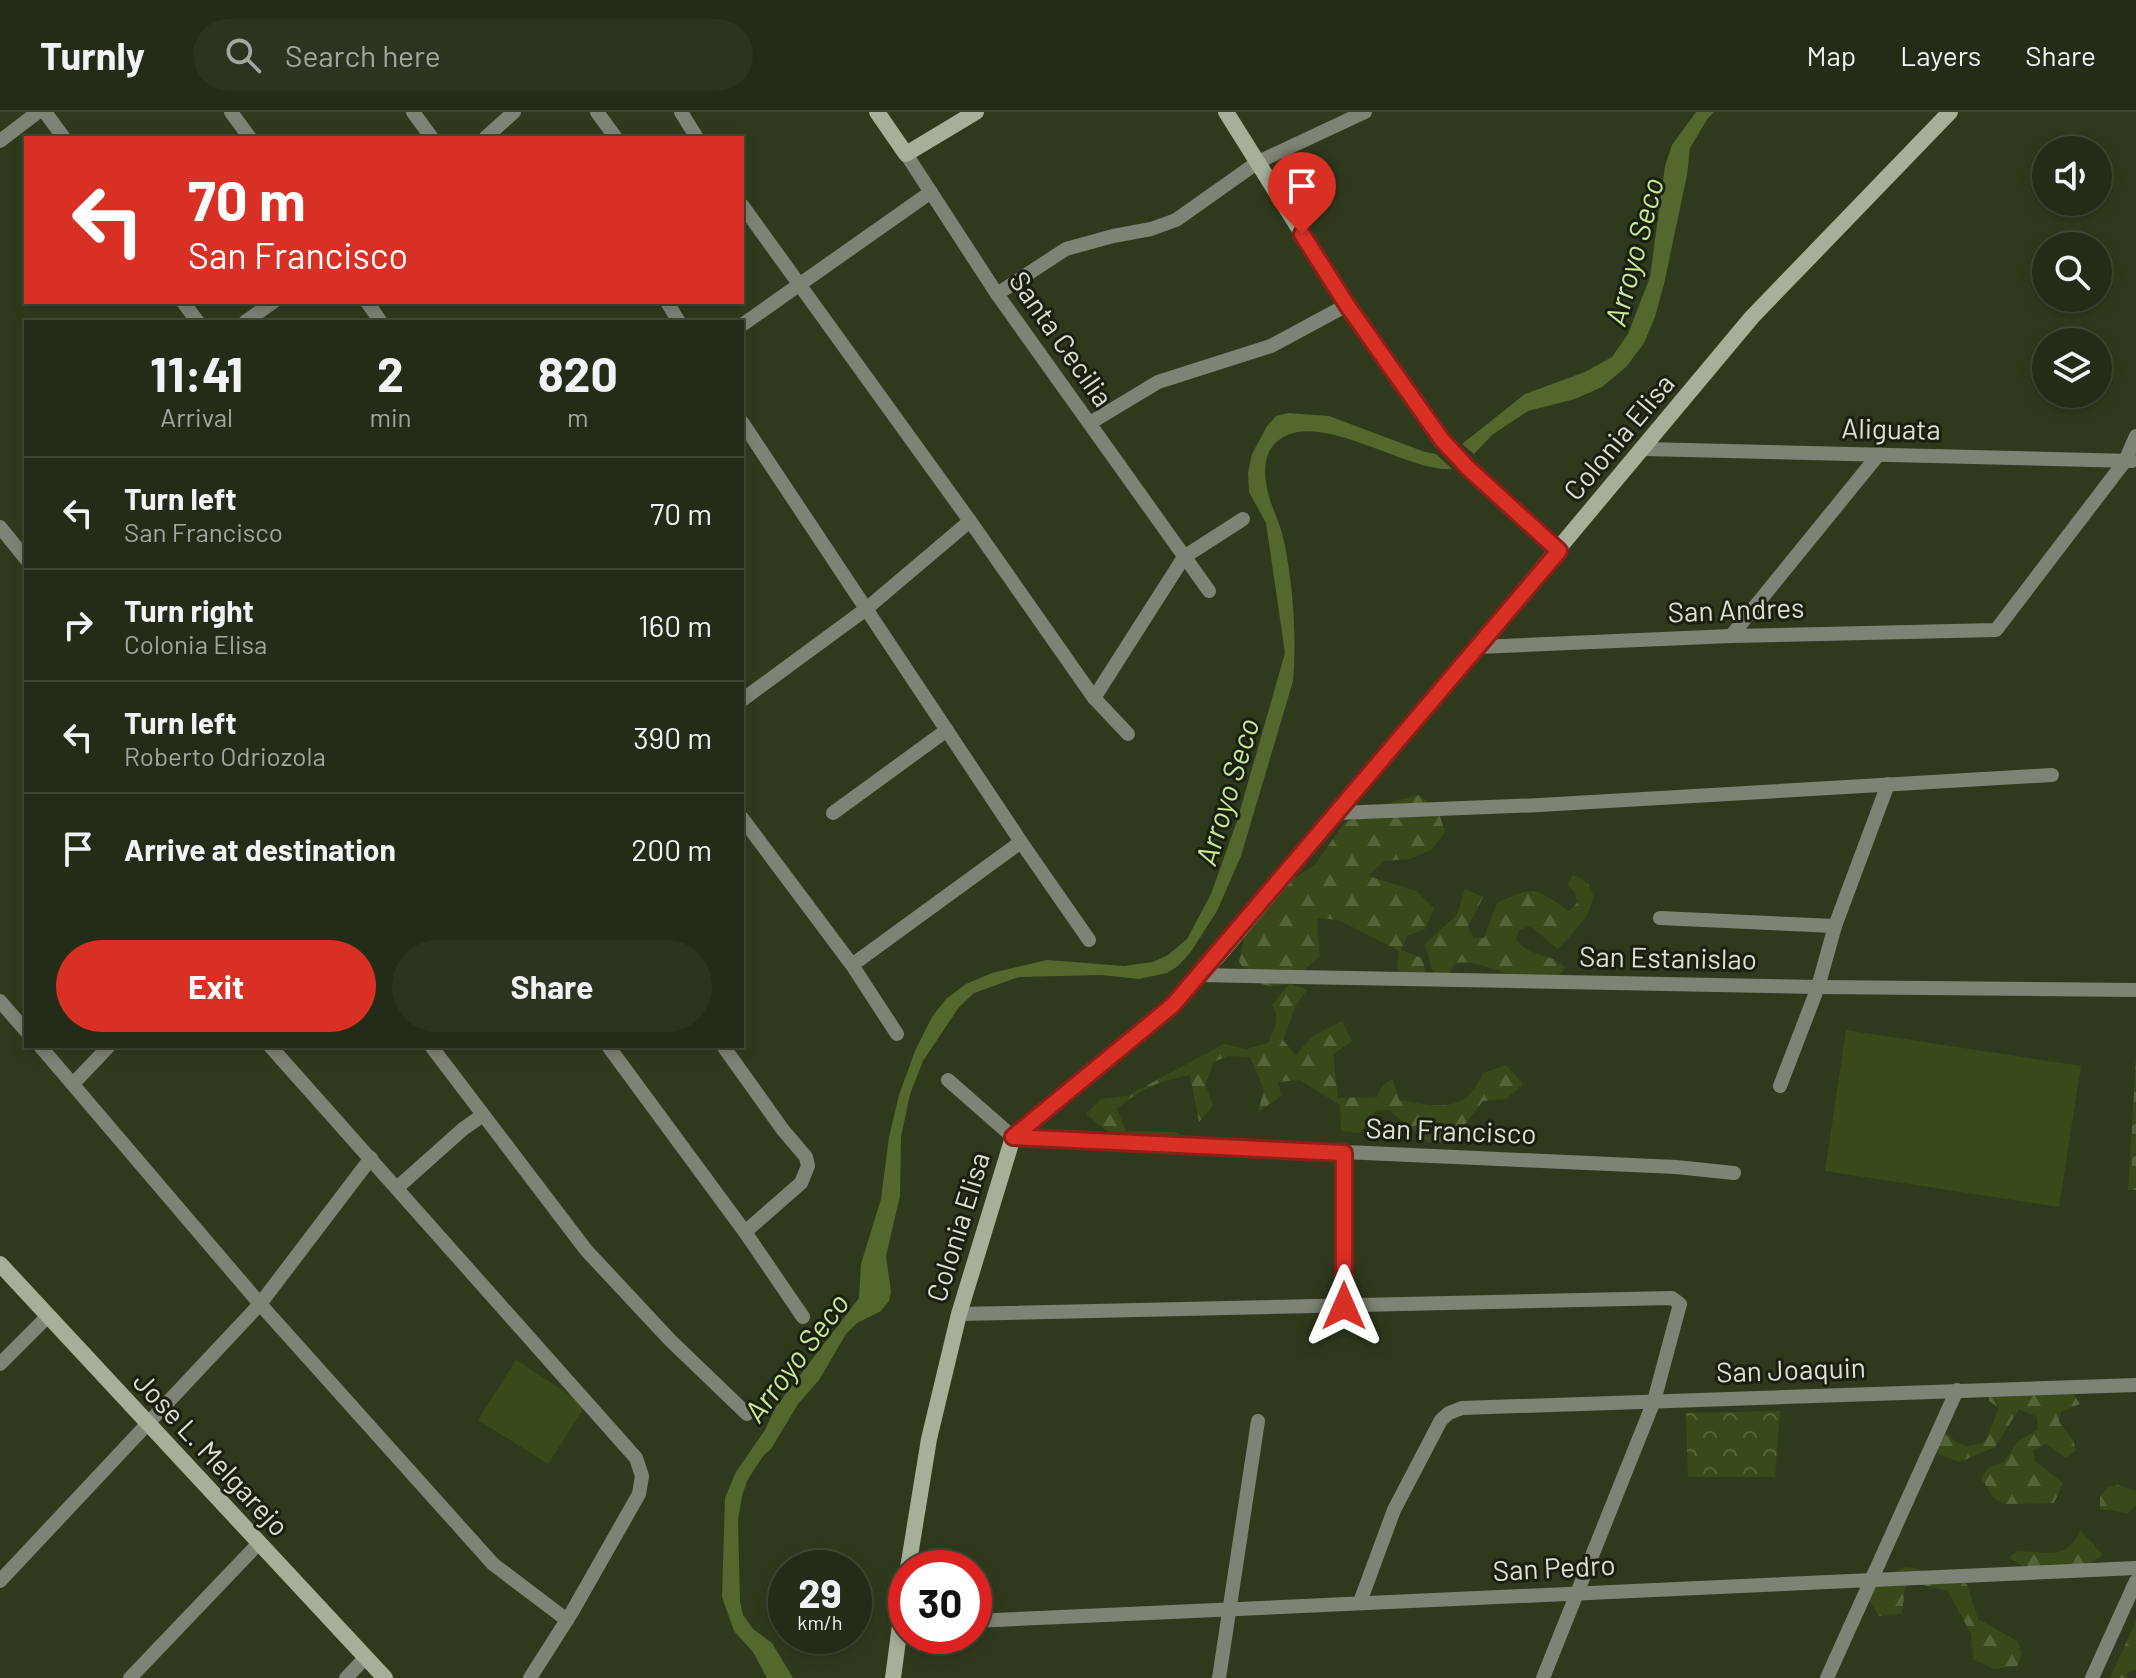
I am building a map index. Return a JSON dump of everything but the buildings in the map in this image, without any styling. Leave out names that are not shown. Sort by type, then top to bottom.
[{"type":"street","points":[[0,141],[38,112]]},
{"type":"street","points":[[45,112],[63,136]]},
{"type":"street","points":[[231,112],[249,136]]},
{"type":"street","points":[[413,112],[431,136]]},
{"type":"street","points":[[487,136],[514,112]]},
{"type":"street","points":[[597,112],[615,136]]},
{"type":"street","points":[[681,112],[696,136]]},
{"type":"street","name":"Santa Cecilia","points":[[877,112],[997,294],[1209,591]]},
{"type":"street","points":[[906,154],[976,112]]},
{"type":"street","points":[[1226,112],[1347,305],[1442,440],[1468,468],[1559,551]]},
{"type":"street","points":[[997,294],[1066,249],[1176,220],[1258,162],[1365,112]]},
{"type":"street","name":"Colonia Elisa","points":[[911,1550],[929,1439],[959,1314],[1013,1137],[1173,1005],[1223,950],[1559,551],[1752,317],[1950,112]]},
{"type":"street","points":[[744,324],[931,192]]},
{"type":"street","points":[[744,208],[1094,698],[1128,734]]},
{"type":"street","points":[[248,320],[270,304]]},
{"type":"street","points":[[1090,423],[1158,382],[1275,345],[1347,305]]},
{"type":"street","points":[[744,425],[1089,940]]},
{"type":"street","points":[[2131,461],[2136,436]]},
{"type":"street","name":"Aliguata","points":[[1644,449],[2131,461]]},
{"type":"street","points":[[1731,636],[1879,454]]},
{"type":"street","name":"San Andres","points":[[1478,647],[1731,636],[1996,630],[2131,461]]},
{"type":"street","points":[[1094,698],[1184,557],[1243,519]]},
{"type":"street","points":[[744,699],[866,609],[970,521]]},
{"type":"street","points":[[0,527],[24,557]]},
{"type":"street","points":[[833,813],[947,730]]},
{"type":"street","points":[[1338,813],[1540,805],[2052,775]]},
{"type":"street","points":[[1780,1086],[1818,987],[1835,926],[1888,784]]},
{"type":"street","points":[[744,821],[852,965],[897,1034]]},
{"type":"street","points":[[852,965],[1021,842]]},
{"type":"street","points":[[1660,918],[1835,926]]},
{"type":"street","name":"San Estanislao","points":[[1198,975],[2136,990]]},
{"type":"street","points":[[0,1001],[24,1029]]},
{"type":"street","points":[[42,1048],[260,1304],[493,1564],[567,1620]]},
{"type":"street","points":[[73,1084],[107,1048]]},
{"type":"street","points":[[272,1048],[636,1458],[642,1476],[639,1494],[530,1678]]},
{"type":"street","points":[[433,1048],[586,1250],[670,1340],[747,1414]]},
{"type":"street","points":[[609,1048],[745,1232],[803,1317]]},
{"type":"street","points":[[724,1048],[806,1157],[808,1166],[801,1183],[745,1232]]},
{"type":"street","points":[[948,1080],[1013,1137]]},
{"type":"street","points":[[398,1187],[483,1115]]},
{"type":"street","name":"San Francisco","points":[[1013,1137],[1676,1167],[1734,1173]]},
{"type":"street","points":[[1344,1153],[1344,1306]]},
{"type":"street","points":[[0,1581],[260,1304],[371,1158]]},
{"type":"street","name":"Jose L. Melgarejo","points":[[0,1264],[385,1678]]},
{"type":"street","points":[[959,1314],[1675,1299],[1680,1304],[1654,1401],[1543,1678]]},
{"type":"street","points":[[0,1364],[48,1316]]},
{"type":"street","name":"San Joaquin","points":[[1360,1602],[1394,1510],[1441,1420],[1462,1408],[2136,1385]]},
{"type":"street","points":[[1827,1678],[1957,1390]]},
{"type":"street","points":[[1219,1678],[1258,1421]]},
{"type":"street","points":[[130,1678],[259,1543]]},
{"type":"street","name":"San Pedro","points":[[992,1620],[2136,1568]]},
{"type":"street","points":[[2092,1678],[2134,1590]]},
{"type":"street","points":[[893,1678],[897,1654]]},
{"type":"street","points":[[346,1678],[366,1657]]},
{"type":"green space","points":[[1419,795],[1438,810],[1445,832],[1431,850],[1410,859],[1384,861],[1368,876],[1416,891],[1434,908],[1425,929],[1407,936],[1401,950],[1422,958],[1427,977],[1414,984],[1397,969],[1399,951],[1339,920],[1317,918],[1320,956],[1290,983],[1307,990],[1296,1005],[1283,1040],[1296,1056],[1311,1037],[1342,1021],[1352,1041],[1333,1054],[1338,1098],[1377,1097],[1383,1085],[1392,1079],[1400,1100],[1448,1105],[1468,1096],[1483,1073],[1506,1065],[1523,1084],[1506,1099],[1483,1101],[1453,1140],[1429,1143],[1389,1110],[1376,1111],[1360,1133],[1341,1131],[1340,1105],[1300,1080],[1278,1082],[1281,1096],[1258,1112],[1264,1089],[1250,1057],[1228,1056],[1214,1062],[1205,1084],[1213,1105],[1199,1122],[1190,1075],[1151,1086],[1117,1109],[1126,1131],[1175,1132],[1196,1143],[1136,1148],[1115,1137],[1086,1114],[1101,1099],[1127,1096],[1224,1044],[1246,1049],[1268,1043],[1276,1019],[1272,1005],[1289,984],[1272,986],[1260,983],[1239,962],[1251,905],[1315,865],[1344,823],[1395,801]]},
{"type":"green space","points":[[1573,875],[1586,882],[1593,900],[1575,931],[1558,949],[1530,926],[1519,930],[1516,940],[1565,968],[1555,977],[1542,981],[1528,980],[1482,966],[1456,963],[1449,973],[1436,977],[1424,945],[1457,915],[1465,889],[1483,897],[1468,927],[1474,938],[1484,938],[1497,903],[1520,893],[1541,894],[1569,911],[1577,903],[1575,892],[1567,885]]},
{"type":"green space","points":[[1846,1030],[2081,1066],[2059,1207],[1825,1171]]},
{"type":"green space","points":[[2136,1060],[2136,1190],[2128,1190]]},
{"type":"green space","points":[[516,1360],[586,1405],[548,1464],[478,1420]]},
{"type":"green space","points":[[1989,1389],[2073,1394],[2080,1404],[2061,1412],[2059,1422],[2073,1440],[2076,1450],[2066,1458],[2046,1444],[2033,1450],[2035,1461],[2063,1483],[2054,1503],[2005,1504],[1994,1498],[1981,1478],[1988,1468],[2004,1462],[2017,1442],[2038,1429],[2037,1417],[2019,1409],[1995,1447],[1960,1462],[1938,1454],[1929,1444],[1943,1430],[1962,1445],[1971,1446],[1985,1441],[1999,1408],[1989,1401]]},
{"type":"green space","points":[[1780,1411],[1775,1477],[1688,1477],[1686,1413]]},
{"type":"green space","points":[[2118,1485],[2136,1491],[2136,1505],[2128,1513],[2100,1509],[2100,1497],[2107,1487]]},
{"type":"green space","points":[[2080,1530],[2103,1555],[2087,1565],[2028,1569],[2009,1558],[2017,1551],[2063,1551],[2075,1540]]},
{"type":"green space","points":[[1906,1567],[1959,1577],[1967,1585],[1978,1619],[2017,1641],[2022,1653],[2017,1666],[1994,1669],[1973,1659],[1971,1634],[1948,1591],[1915,1583],[1905,1587],[1902,1614],[1879,1616],[1866,1595],[1868,1582]]},
{"type":"green space","points":[[2136,1621],[2136,1669],[2127,1673],[2128,1678],[2110,1678]]},
{"type":"shaded area","points":[[1696,112],[1714,112],[1690,148],[1664,284],[1644,343],[1626,367],[1602,387],[1575,399],[1528,411],[1492,435],[1474,454],[1462,444],[1525,394],[1585,372],[1612,357],[1628,334],[1650,277],[1665,166],[1672,145]]},
{"type":"shaded area","points":[[1288,413],[1329,416],[1436,454],[1452,469],[1409,461],[1332,434],[1309,431],[1288,435],[1272,447],[1266,459],[1265,478],[1282,534],[1290,575],[1294,629],[1293,681],[1241,856],[1217,911],[1190,953],[1167,973],[1139,979],[1101,975],[1019,977],[974,993],[959,1007],[923,1061],[910,1094],[901,1137],[900,1196],[886,1256],[891,1292],[889,1301],[881,1311],[857,1323],[846,1334],[819,1380],[798,1404],[771,1449],[763,1456],[747,1481],[742,1496],[738,1520],[743,1615],[753,1629],[768,1640],[768,1654],[779,1654],[793,1678],[767,1678],[753,1652],[734,1631],[722,1597],[725,1498],[736,1472],[765,1430],[775,1408],[859,1298],[861,1264],[881,1199],[889,1137],[899,1095],[915,1051],[932,1017],[946,999],[966,984],[992,973],[1047,960],[1124,966],[1153,962],[1168,955],[1187,939],[1211,894],[1237,821],[1285,653],[1266,523],[1249,492],[1248,473],[1252,454],[1276,416]]},
{"type":"route","points":[[1302,234],[1347,305],[1442,440],[1468,468],[1559,551],[1223,950],[1173,1005],[1013,1137],[1344,1153],[1344,1306]]},
{"type":"water label","name":"Arroyo Seco","points":[[1635,252]]},
{"type":"water label","name":"Arroyo Seco","points":[[1228,792]]},
{"type":"water label","name":"Arroyo Seco","points":[[797,1358]]}]
